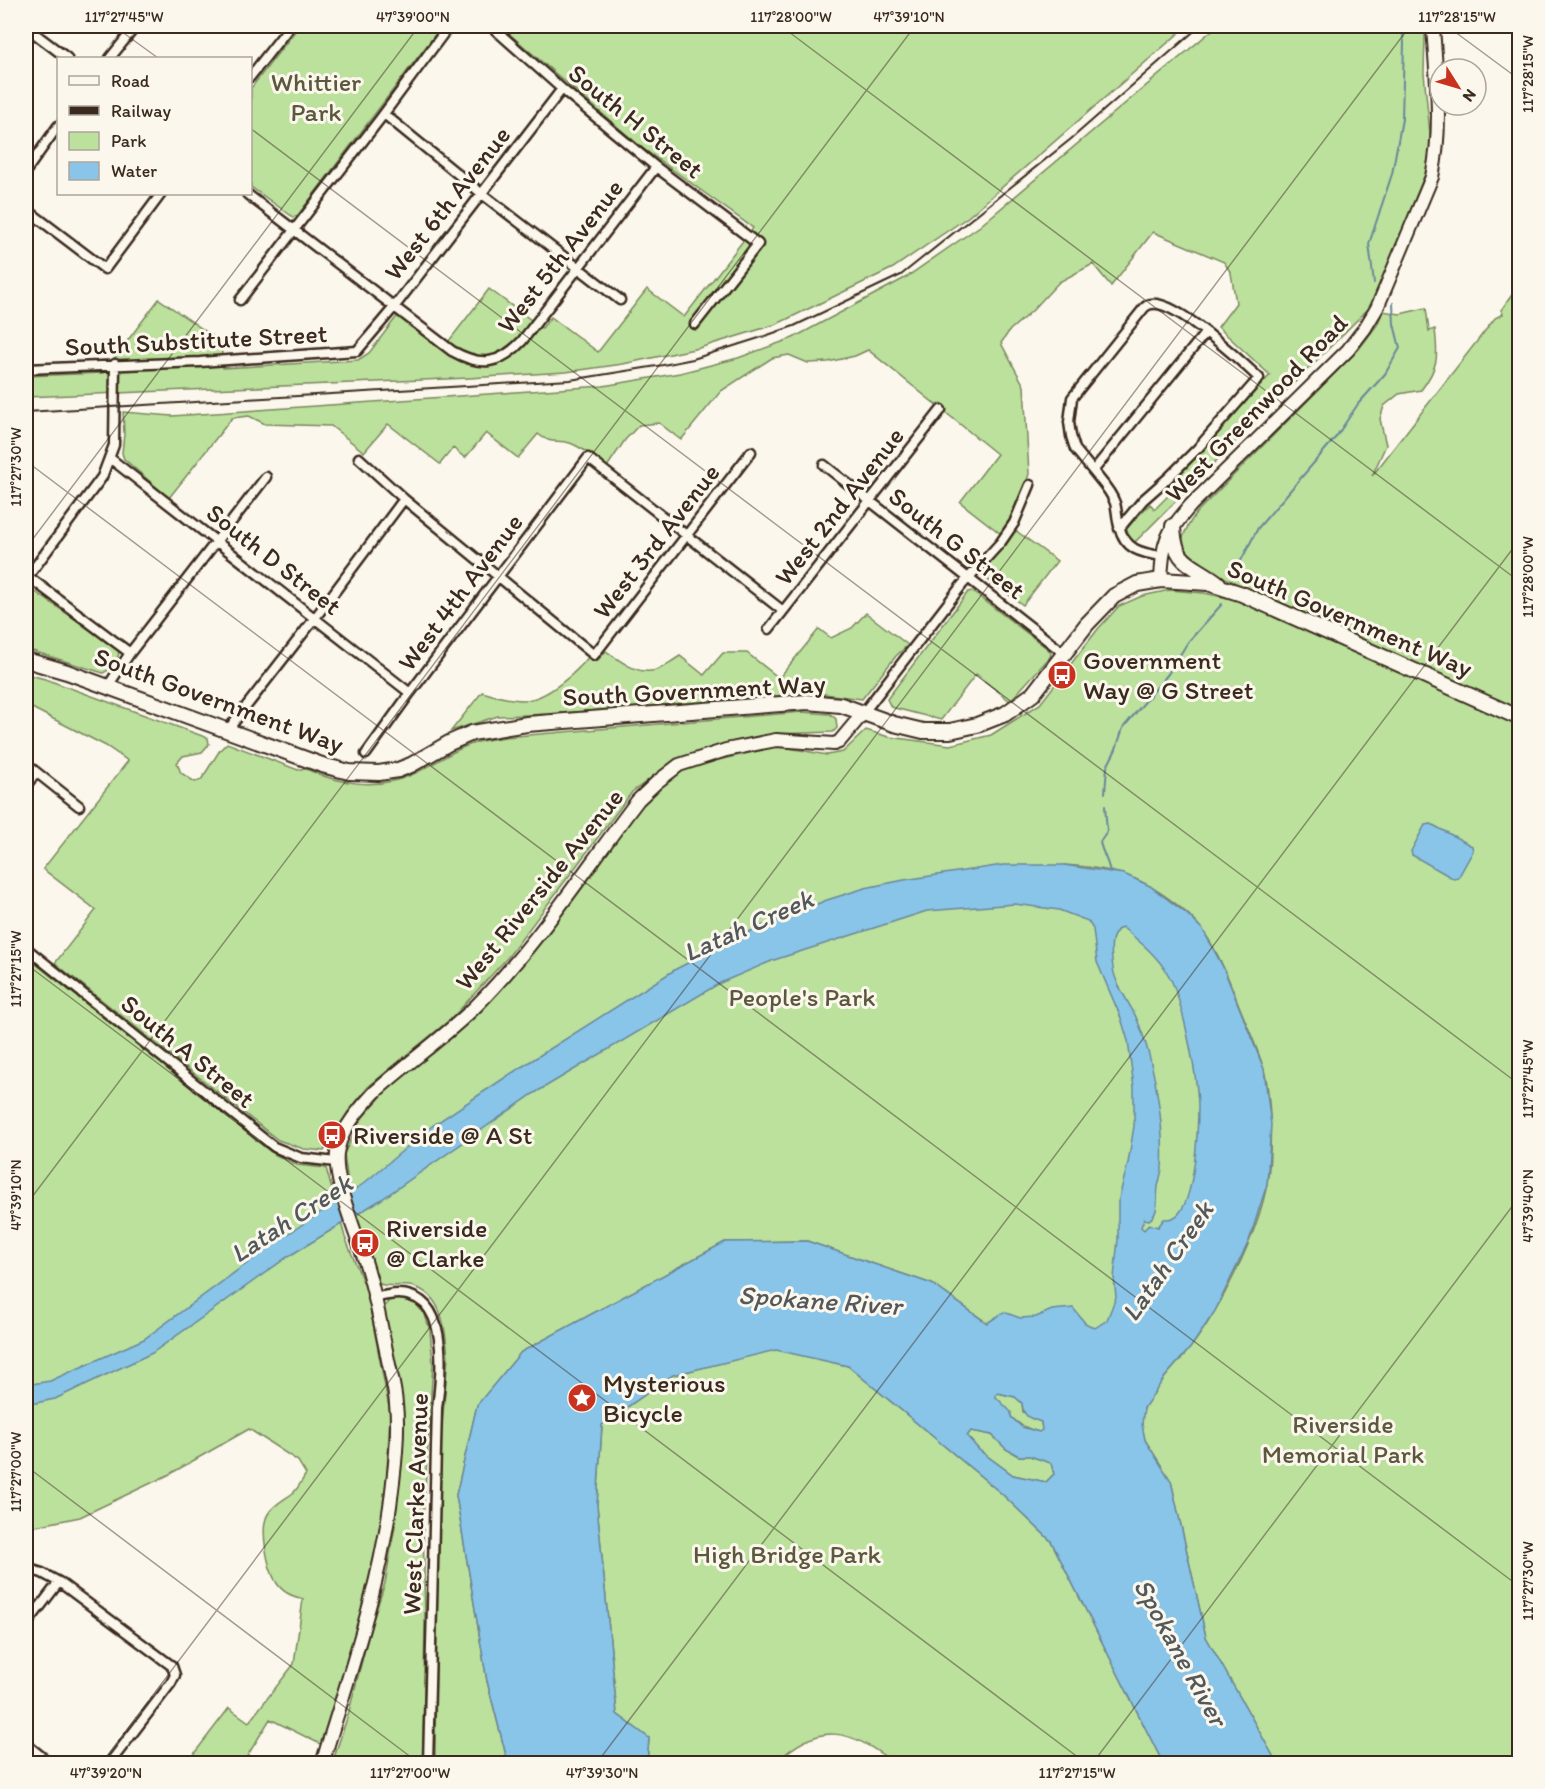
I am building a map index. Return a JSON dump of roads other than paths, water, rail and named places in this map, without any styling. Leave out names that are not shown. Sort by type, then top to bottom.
[{"type":"main road","name":"West Greenwood Road","points":[[1161,580],[1165,539],[1173,526],[1191,505],[1348,350],[1377,308],[1432,177],[1436,160],[1439,110],[1433,26]]},
{"type":"main road","points":[[1173,526],[1176,549],[1182,558],[1224,588]]},
{"type":"main road","name":"South Government Way","points":[[26,660],[108,686],[322,765],[349,772],[372,773],[398,770],[411,765],[449,743],[472,734],[527,724],[807,702],[841,705],[894,724],[923,730],[950,732],[1005,714],[1033,694],[1087,624],[1114,596],[1137,584],[1161,580],[1208,583],[1224,588],[1520,718]]},
{"type":"main road","name":"West Riverside Avenue","points":[[322,1764],[359,1641],[390,1508],[396,1459],[397,1405],[366,1263],[336,1162],[342,1136],[365,1102],[392,1076],[450,1030],[478,1004],[540,931],[638,800],[657,782],[679,765],[752,743],[776,740],[834,744],[839,742],[864,712]]},
{"type":"street","points":[[111,57],[136,26]]},
{"type":"street","points":[[252,74],[290,26]]},
{"type":"street","points":[[240,300],[384,114],[448,26]]},
{"type":"street","name":"South H Street","points":[[491,26],[562,89],[656,166],[758,244],[695,324]]},
{"type":"street","points":[[26,27],[67,57]]},
{"type":"street","name":"West 6th Avenue","points":[[366,343],[562,89]]},
{"type":"street","points":[[384,114],[620,300]]},
{"type":"street","points":[[26,171],[57,127]]},
{"type":"street","name":"West 5th Avenue","points":[[395,306],[452,351],[469,360],[500,359],[511,353],[522,341],[656,166]]},
{"type":"street","points":[[26,209],[105,269],[160,195]]},
{"type":"street","points":[[248,195],[395,306]]},
{"type":"street","points":[[1119,529],[1143,500],[1198,448],[1259,378],[1193,321],[1158,304],[1150,304],[1144,308],[1072,398],[1069,422],[1075,449],[1110,492],[1115,503],[1119,529],[1125,542],[1139,552],[1162,556]]},
{"type":"street","points":[[1093,471],[1206,332]]},
{"type":"street","name":"South Substitute Street","points":[[26,369],[344,354],[357,351],[366,343]]},
{"type":"street","points":[[115,364],[114,445],[111,459],[102,477],[26,577],[130,653]]},
{"type":"street","name":"West 2nd Avenue","points":[[769,629],[941,410]]},
{"type":"street","name":"West 3rd Avenue","points":[[498,577],[594,655],[751,452]]},
{"type":"street","points":[[359,458],[404,499],[498,577]]},
{"type":"street","name":"West 4th Avenue","points":[[366,754],[588,458],[687,535]]},
{"type":"street","name":"South D Street","points":[[111,459],[410,693]]},
{"type":"street","name":"South G Street","points":[[824,465],[1065,654]]},
{"type":"street","points":[[108,686],[130,653],[266,477]]},
{"type":"street","points":[[864,712],[969,578],[1001,542],[1014,523],[1030,485]]},
{"type":"street","points":[[227,730],[404,499]]},
{"type":"street","points":[[687,535],[783,612]]},
{"type":"street","points":[[26,764],[79,806]]},
{"type":"street","points":[[26,786],[36,772]]},
{"type":"street","name":"South A Street","points":[[26,948],[274,1147],[301,1158],[336,1162]]},
{"type":"street","name":"West Clarke Avenue","points":[[374,1298],[396,1293],[412,1296],[429,1307],[437,1326],[441,1358],[437,1408],[428,1764]]},
{"type":"street","points":[[26,1568],[59,1582],[172,1666],[175,1675],[171,1683],[109,1764]]},
{"type":"street","points":[[26,1625],[59,1582]]},
{"type":"street","points":[[26,1744],[51,1764]]},
{"type":"water","points":[[1431,824],[1472,846],[1473,851],[1458,878],[1454,879],[1412,855],[1411,851],[1425,825]]},
{"type":"water","points":[[1003,865],[1064,865],[1124,874],[1150,886],[1187,914],[1203,930],[1223,967],[1264,1069],[1271,1125],[1267,1184],[1249,1241],[1215,1311],[1191,1347],[1165,1377],[1144,1408],[1142,1424],[1145,1440],[1171,1481],[1206,1637],[1277,1763],[1163,1763],[1051,1541],[1002,1494],[848,1366],[776,1350],[673,1375],[602,1425],[597,1505],[617,1714],[649,1738],[647,1763],[508,1763],[487,1681],[456,1495],[477,1405],[521,1352],[725,1242],[807,1241],[932,1284],[987,1323],[1004,1312],[1020,1318],[1036,1317],[1052,1310],[1073,1308],[1085,1323],[1095,1328],[1107,1320],[1116,1297],[1114,1278],[1118,1239],[1118,1202],[1134,1126],[1134,1088],[1128,1041],[1121,1018],[1097,962],[1093,929],[1088,921],[1059,910],[1015,904],[927,911],[774,960],[720,983],[533,1094],[382,1199],[286,1258],[152,1353],[55,1399],[26,1405],[26,1385],[50,1381],[144,1339],[276,1242],[363,1184],[432,1126],[676,969],[759,927],[827,900],[865,888]],"holes":[[[1122,927],[1148,949],[1169,976],[1188,1039],[1198,1105],[1195,1161],[1185,1203],[1175,1217],[1164,1219],[1158,1227],[1149,1224],[1144,1230],[1141,1227],[1144,1219],[1149,1220],[1156,1210],[1162,1169],[1162,1132],[1157,1092],[1148,1052],[1136,1017],[1114,974],[1112,939]],[[998,1393],[1015,1397],[1022,1403],[1027,1416],[1041,1422],[1042,1430],[1039,1432],[1022,1427],[995,1396]],[[971,1431],[992,1435],[1006,1449],[1019,1456],[1030,1456],[1051,1463],[1054,1474],[1046,1482],[1013,1475],[979,1450],[967,1436]]]},
{"type":"waterway","points":[[1374,283],[1369,244],[1392,174],[1402,119],[1404,43],[1402,26]]},
{"type":"waterway","points":[[1234,574],[1258,528],[1336,437],[1358,404],[1385,374],[1400,348],[1394,324],[1393,303]]},
{"type":"waterway","points":[[1105,793],[1107,767],[1123,728],[1168,674],[1188,642],[1222,604]]},
{"type":"waterway","points":[[1105,806],[1107,832],[1100,842],[1110,873]]},
{"type":"railway","points":[[26,412],[570,380],[693,359],[759,338],[794,326],[901,275],[1071,139],[1200,26]]},
{"type":"place","name":"Government Way @ G Street","points":[[1062,675]]},
{"type":"place","name":"Riverside @ A St","points":[[332,1135]]},
{"type":"place","name":"Riverside @ Clarke","points":[[365,1243]]},
{"type":"place","name":"Mysterious Bicycle","points":[[582,1398]]},
{"type":"park label","name":"Whittier Park","points":[[316,97]]},
{"type":"park label","name":"People's Park","points":[[802,997]]},
{"type":"park label","name":"Riverside Memorial Park","points":[[1343,1439]]},
{"type":"park label","name":"High Bridge Park","points":[[787,1554]]},
{"type":"water label","name":"Latah Creek","points":[[748,925]]},
{"type":"water label","name":"Latah Creek","points":[[291,1218]]},
{"type":"water label","name":"Latah Creek","points":[[1167,1261]]},
{"type":"water label","name":"Spokane River","points":[[820,1300]]},
{"type":"water label","name":"Spokane River","points":[[1181,1652]]}]
